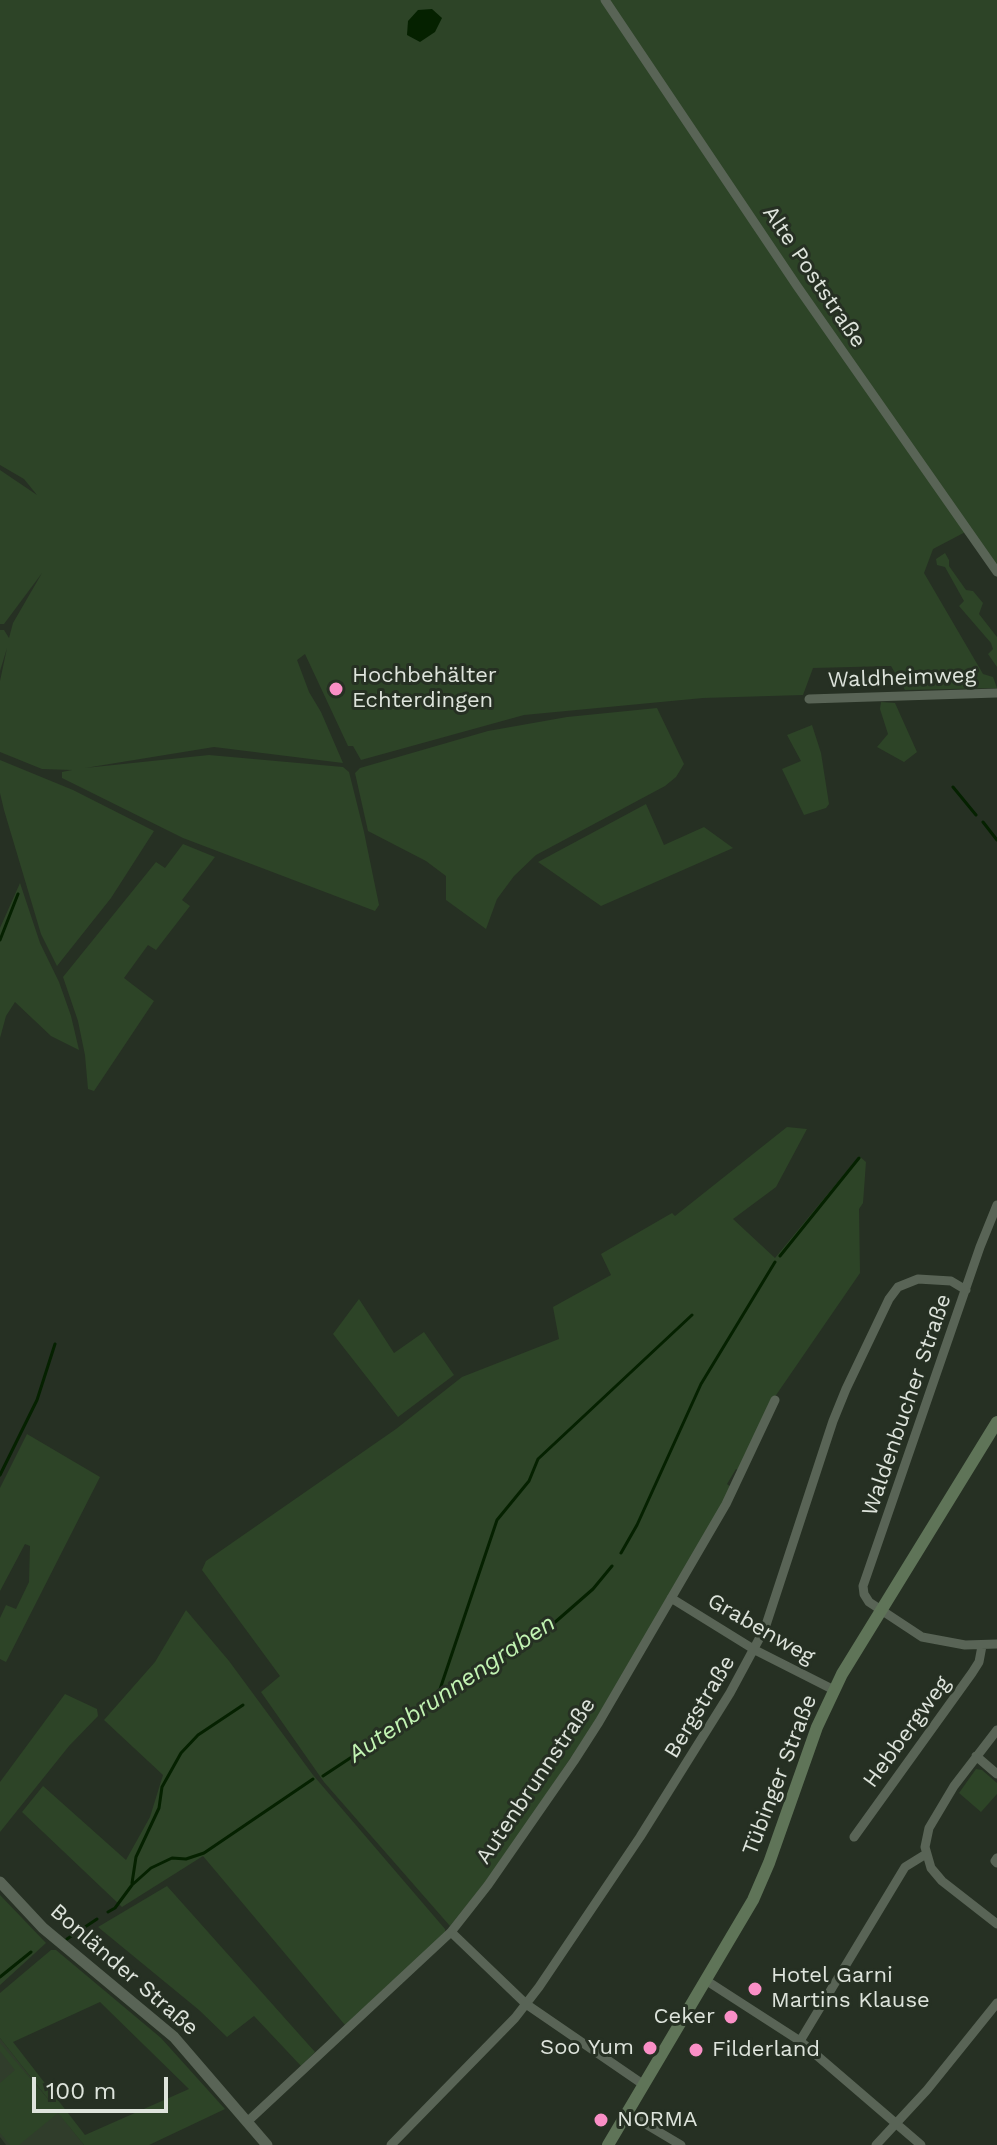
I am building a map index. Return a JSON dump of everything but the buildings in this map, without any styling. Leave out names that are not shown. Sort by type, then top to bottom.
[{"type":"main road","name":"Tübinger Straße","points":[[608,2145],[759,1888],[817,1727],[834,1690],[997,1422]]},
{"type":"street","name":"Alte Poststraße","points":[[605,0],[797,286],[997,572]]},
{"type":"street","name":"Waldheimweg","points":[[809,699],[997,693]]},
{"type":"street","name":"Waldenbucher Straße","points":[[881,1610],[866,1599],[863,1586],[997,1205]]},
{"type":"street","name":"Bergstraße","points":[[391,2145],[526,2004],[591,1912],[677,1780],[755,1650],[778,1592],[833,1421],[889,1299],[898,1287],[918,1279],[951,1281],[966,1290]]},
{"type":"street","name":"Autenbrunnstraße","points":[[247,2122],[451,1932],[518,1843],[574,1761],[671,1598],[742,1475],[775,1400]]},
{"type":"street","name":"Grabenweg","points":[[671,1598],[755,1650],[834,1690]]},
{"type":"street","points":[[881,1610],[922,1637],[982,1646],[997,1644]]},
{"type":"street","name":"Hebbergweg","points":[[854,1837],[972,1673],[979,1662],[982,1646]]},
{"type":"street","points":[[997,1730],[954,1786],[929,1828],[925,1841],[931,1868],[942,1881],[997,1924]]},
{"type":"street","points":[[976,1756],[997,1774]]},
{"type":"street","points":[[800,2041],[905,1867],[926,1854]]},
{"type":"street","name":"Bonländer Straße","points":[[0,1882],[56,1939],[174,2037],[267,2145]]},
{"type":"street","points":[[451,1932],[526,2004],[644,2085]]},
{"type":"street","points":[[707,1981],[800,2041],[921,2145]]},
{"type":"street","points":[[876,2145],[997,2003]]},
{"type":"street","points":[[627,2113],[681,2145]]},
{"type":"shaded area","points":[[0,0],[997,0],[997,567],[971,529],[933,549],[924,573],[983,674],[993,677],[997,688],[905,690],[891,666],[813,668],[803,695],[703,698],[524,715],[361,760],[353,746],[348,746],[305,654],[297,660],[343,763],[214,747],[85,768],[209,755],[343,767],[349,772],[364,832],[379,905],[375,911],[183,838],[62,778],[62,772],[72,770],[42,769],[0,752],[0,681],[7,648],[0,671],[0,630],[4,630],[9,638],[13,623],[42,573],[4,624],[0,624],[0,470],[37,495],[24,479],[0,465]]},
{"type":"shaded area","points":[[432,9],[442,18],[435,32],[420,42],[407,35],[408,21],[418,10]]},
{"type":"shaded area","points":[[945,553],[949,566],[966,590],[973,591],[983,603],[979,614],[997,637],[997,667],[988,654],[993,649],[991,643],[959,606],[964,601],[945,567],[937,565],[936,559]]},
{"type":"shaded area","points":[[881,702],[895,703],[917,752],[904,762],[877,747],[888,734],[880,709]]},
{"type":"shaded area","points":[[657,708],[684,764],[676,777],[665,786],[536,855],[514,876],[497,899],[486,929],[446,900],[446,876],[426,861],[368,831],[355,773],[360,768],[488,731],[567,717]]},
{"type":"shaded area","points":[[812,725],[821,753],[829,804],[826,808],[804,815],[782,769],[801,761],[787,735]]},
{"type":"shaded area","points":[[0,760],[73,790],[154,831],[111,898],[57,966],[41,934],[4,810],[0,793]]},
{"type":"shaded area","points":[[646,804],[664,845],[704,827],[733,848],[601,906],[538,862]]},
{"type":"shaded area","points":[[183,844],[215,857],[182,900],[190,906],[156,950],[148,945],[124,978],[154,1001],[94,1091],[88,1089],[78,1021],[63,977],[156,862],[165,868]]},
{"type":"shaded area","points":[[20,883],[40,943],[59,982],[79,1050],[51,1036],[15,1002],[6,1016],[0,1038],[0,928]]},
{"type":"shaded area","points":[[787,1127],[807,1129],[776,1187],[733,1219],[775,1258],[859,1156],[866,1162],[863,1203],[859,1209],[860,1273],[772,1401],[741,1471],[736,1469],[727,1484],[732,1488],[598,1717],[498,1866],[450,1926],[324,1782],[261,1692],[280,1676],[202,1570],[206,1561],[396,1429],[462,1377],[559,1339],[553,1307],[611,1275],[601,1254],[672,1213],[675,1216]]},
{"type":"shaded area","points":[[359,1299],[394,1353],[424,1332],[454,1375],[398,1417],[333,1334]]},
{"type":"shaded area","points":[[27,1434],[100,1477],[6,1662],[0,1659],[0,1618],[6,1605],[16,1609],[29,1582],[30,1546],[25,1544],[0,1591],[0,1488]]},
{"type":"shaded area","points":[[186,1610],[229,1661],[313,1775],[445,1929],[445,1933],[345,2025],[203,1856],[122,1907],[22,1812],[43,1786],[126,1860],[150,1817],[163,1775],[104,1720],[155,1662]]},
{"type":"shaded area","points":[[65,1694],[97,1709],[98,1716],[69,1746],[0,1832],[0,1782]]},
{"type":"shaded area","points":[[976,1769],[982,1770],[997,1783],[997,1794],[981,1812],[959,1793]]},
{"type":"shaded area","points":[[167,1886],[315,2052],[301,2066],[254,2016],[227,2037],[98,1927]]},
{"type":"shaded area","points":[[0,1895],[46,1943],[0,1985]]},
{"type":"shaded area","points":[[51,1950],[56,1950],[161,2038],[225,2109],[149,2145],[84,2145],[58,2113],[19,2145],[10,2145],[0,2133],[0,2083],[15,2070],[0,2051],[0,2043],[52,2104],[0,2038],[0,1993]],"holes":[[[100,2002],[189,2089],[85,2135],[13,2042]]]},
{"type":"shaded area","points":[[0,2038],[84,2145],[6,2145],[0,2137]]},
{"type":"waterway","points":[[953,787],[976,815]]},
{"type":"waterway","points":[[983,822],[997,840]]},
{"type":"waterway","points":[[0,940],[18,894]]},
{"type":"waterway","name":"Autenbrunnengraben","points":[[780,1256],[859,1158]]},
{"type":"waterway","name":"Autenbrunnengraben","points":[[621,1553],[637,1525],[701,1384],[775,1262]]},
{"type":"waterway","points":[[436,1701],[497,1520],[529,1481],[538,1459],[692,1315]]},
{"type":"waterway","points":[[0,1475],[37,1400],[55,1344]]},
{"type":"waterway","name":"Autenbrunnengraben","points":[[323,1776],[553,1624],[593,1589],[612,1566]]},
{"type":"waterway","points":[[132,1883],[136,1857],[159,1808],[162,1787],[181,1753],[198,1735],[243,1705]]},
{"type":"waterway","name":"Autenbrunnengraben","points":[[108,1912],[151,1868],[172,1858],[186,1859],[204,1853],[313,1779]]},
{"type":"waterway","name":"Autenbrunnengraben","points":[[67,1939],[97,1919]]},
{"type":"waterway","name":"Autenbrunnengraben","points":[[0,1977],[31,1952]]},
{"type":"place","name":"Hochbehälter Echterdingen","points":[[336,689]]},
{"type":"place","name":"Hotel Garni Martins Klause","points":[[755,1989]]},
{"type":"place","name":"Ceker","points":[[731,2017]]},
{"type":"place","name":"Soo Yum","points":[[650,2048]]},
{"type":"place","name":"Filderland","points":[[696,2050]]},
{"type":"place","name":"NORMA","points":[[601,2120]]}]
